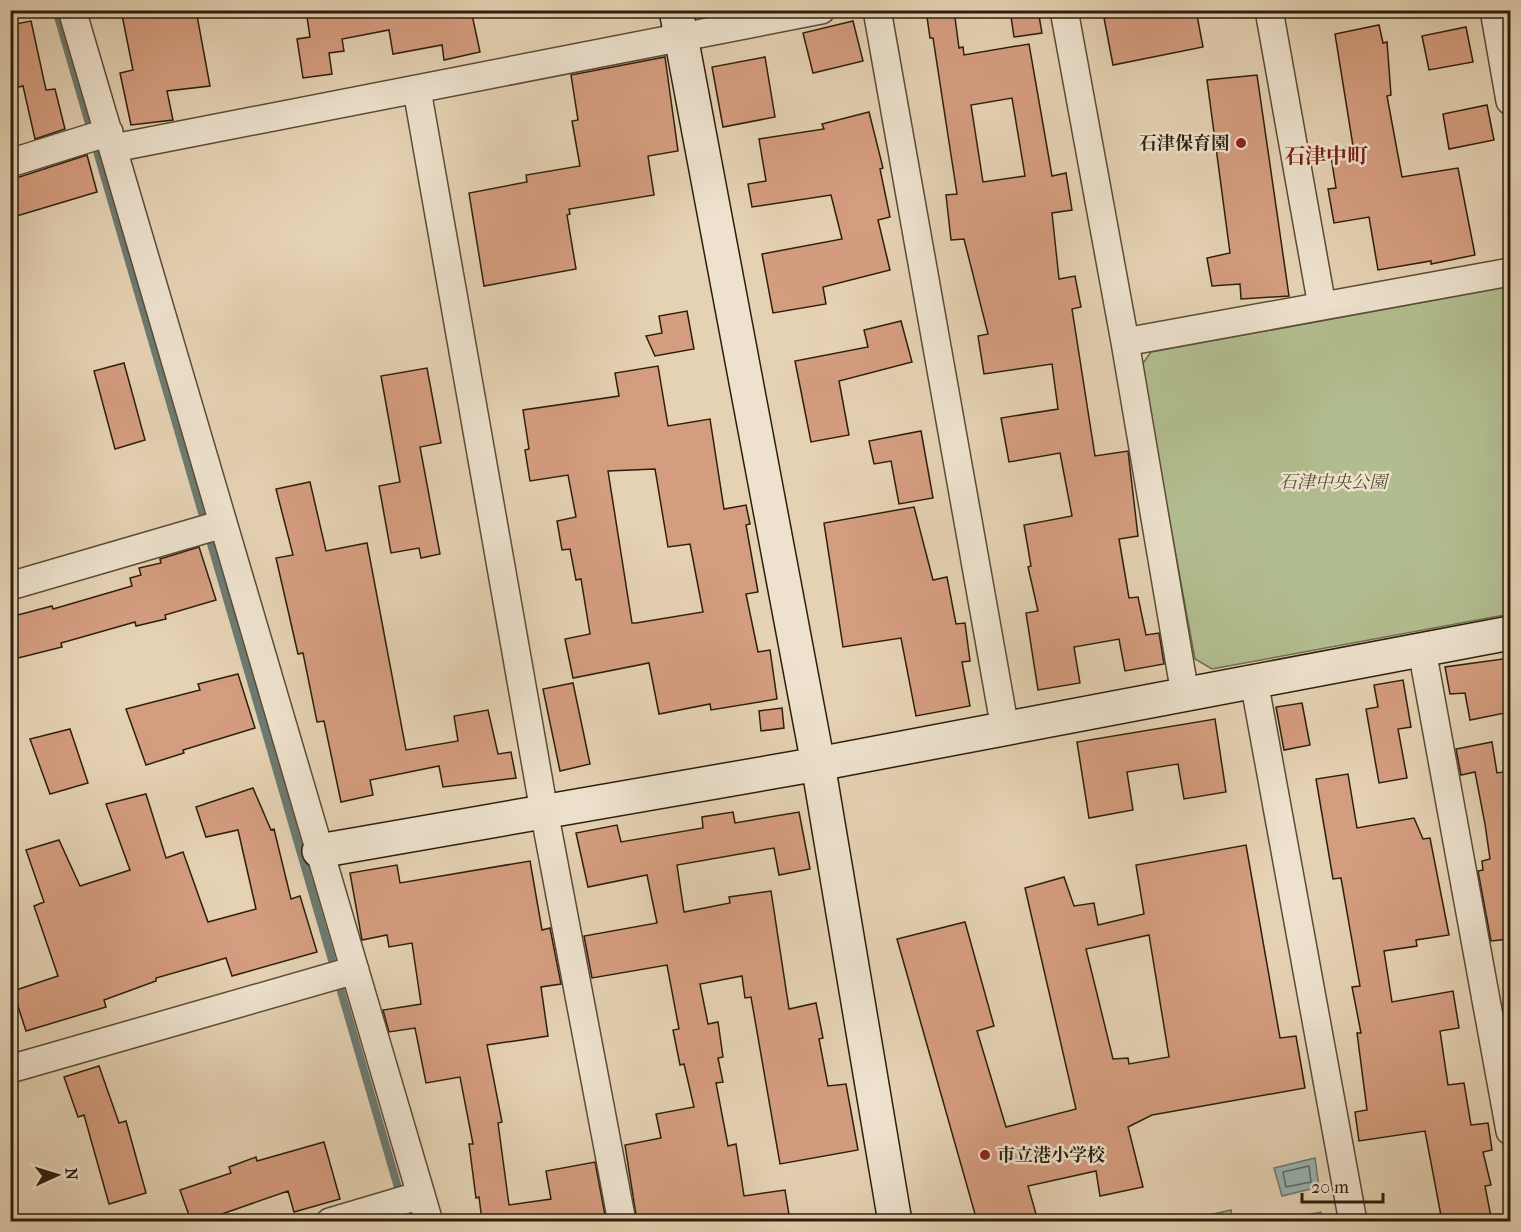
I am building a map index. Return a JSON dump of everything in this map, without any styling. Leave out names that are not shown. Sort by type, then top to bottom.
[{"type":"street","points":[[72,10],[429,1221]]},
{"type":"street","points":[[10,163],[111,140],[417,90],[679,24],[821,10]]},
{"type":"street","points":[[877,10],[1005,729]]},
{"type":"street","points":[[1064,10],[1125,342],[1185,694]]},
{"type":"street","points":[[1269,10],[1322,306]]},
{"type":"street","points":[[1494,10],[1510,101]]},
{"type":"street","points":[[679,24],[818,764],[895,1221]]},
{"type":"street","points":[[417,90],[544,811],[622,1221]]},
{"type":"street","points":[[1125,342],[1510,272]]},
{"type":"street","points":[[10,586],[223,524]]},
{"type":"street","points":[[319,851],[818,764],[1510,633]]},
{"type":"street","points":[[1422,650],[1510,1131]]},
{"type":"street","points":[[1254,681],[1353,1221]]},
{"type":"street","points":[[10,1070],[355,970]]},
{"type":"street","points":[[330,1221],[421,1195]]},
{"type":"green space","name":"石津中央公園","points":[[1510,286],[1510,614],[1212,669],[1195,659],[1141,366],[1151,352]]},
{"type":"green space","points":[[1231,1210],[1233,1221],[1184,1221]]},
{"type":"water","points":[[1315,1158],[1319,1187],[1282,1196],[1274,1168]]},
{"type":"water","points":[[1321,1212],[1323,1221],[1273,1221]]},
{"type":"building","points":[[121,10],[196,10],[210,86],[167,91],[173,120],[131,125],[120,73],[133,70]]},
{"type":"building","points":[[306,10],[471,10],[480,52],[444,60],[442,45],[393,54],[389,30],[342,39],[344,51],[329,53],[332,74],[303,78],[297,39],[310,37]]},
{"type":"building","points":[[926,10],[954,10],[959,48],[963,47],[964,55],[1029,44],[1052,176],[1066,173],[1072,210],[1052,213],[1059,279],[1075,276],[1081,307],[1072,309],[1095,456],[1128,451],[1138,536],[1119,539],[1129,598],[1138,597],[1146,635],[1159,633],[1164,664],[1125,671],[1119,639],[1074,647],[1080,683],[1038,690],[1026,613],[1038,611],[1028,567],[1031,566],[1024,525],[1072,516],[1060,453],[1009,462],[1001,418],[1058,409],[1052,364],[984,374],[978,336],[988,334],[964,239],[951,240],[946,195],[957,194],[933,38],[930,38]],"holes":[[[1012,98],[1025,176],[983,182],[971,105]]]},
{"type":"building","points":[[1010,10],[1038,10],[1042,33],[1014,37]]},
{"type":"building","points":[[1140,10],[1196,10],[1203,47],[1113,65],[1104,18]]},
{"type":"building","points":[[31,21],[46,90],[55,89],[65,129],[35,139],[23,86],[10,89],[10,25]]},
{"type":"building","points":[[853,21],[863,61],[813,73],[803,33]]},
{"type":"building","points":[[1379,25],[1383,43],[1387,42],[1391,95],[1387,96],[1402,177],[1458,168],[1475,255],[1431,264],[1431,261],[1378,270],[1369,217],[1334,223],[1328,189],[1336,188],[1330,150],[1353,146],[1335,34]]},
{"type":"building","points":[[1466,27],[1473,62],[1429,70],[1422,36]]},
{"type":"building","points":[[665,57],[678,151],[648,156],[654,195],[569,209],[570,214],[567,215],[576,269],[484,286],[469,193],[527,182],[526,175],[580,166],[572,121],[578,120],[571,75]]},
{"type":"building","points":[[765,57],[775,117],[723,127],[712,67]]},
{"type":"building","points":[[1257,75],[1289,296],[1241,299],[1240,284],[1212,286],[1207,258],[1230,253],[1207,80]]},
{"type":"building","points":[[1487,105],[1494,140],[1449,149],[1443,114]]},
{"type":"building","points":[[869,112],[883,168],[880,169],[890,217],[878,220],[890,270],[823,287],[826,304],[773,313],[762,254],[842,239],[831,195],[752,207],[748,184],[766,181],[759,139],[824,129],[822,124]]},
{"type":"building","points":[[87,155],[97,192],[10,218],[10,180]]},
{"type":"building","points":[[687,311],[694,349],[655,356],[646,336],[662,333],[659,316]]},
{"type":"building","points":[[901,321],[912,362],[839,381],[849,435],[811,442],[795,361],[868,347],[864,330]]},
{"type":"building","points":[[124,363],[145,440],[115,449],[94,371]]},
{"type":"building","points":[[658,366],[668,426],[710,419],[724,509],[746,505],[750,524],[746,525],[758,592],[746,594],[758,652],[770,650],[777,699],[711,710],[710,704],[659,714],[649,663],[573,678],[565,639],[590,634],[581,579],[576,580],[570,549],[562,550],[557,521],[576,517],[568,475],[530,481],[525,450],[529,449],[523,410],[619,396],[615,373]],"holes":[[[655,469],[668,547],[690,544],[703,612],[632,623],[608,471]]]},
{"type":"building","points":[[427,368],[441,443],[420,447],[440,554],[421,558],[419,548],[391,553],[379,486],[400,482],[381,376]]},
{"type":"building","points":[[921,431],[933,498],[899,504],[891,461],[874,464],[869,441]]},
{"type":"building","points":[[310,482],[326,551],[367,543],[406,750],[458,741],[454,716],[488,710],[498,754],[511,752],[516,778],[443,787],[439,766],[370,780],[373,795],[341,802],[324,721],[317,722],[303,653],[298,654],[276,558],[293,555],[276,489]]},
{"type":"building","points":[[914,507],[933,580],[947,577],[956,624],[965,623],[970,661],[962,662],[970,706],[916,716],[901,638],[843,647],[824,523]]},
{"type":"building","points":[[199,547],[216,600],[165,615],[166,619],[136,626],[135,622],[61,643],[62,647],[10,660],[10,617],[52,606],[53,609],[132,586],[130,578],[141,575],[139,568],[161,563],[160,559]]},
{"type":"building","points":[[1510,658],[1510,712],[1470,720],[1465,693],[1450,694],[1445,667]]},
{"type":"building","points":[[238,674],[255,728],[183,750],[184,753],[146,765],[126,709],[200,690],[198,684]]},
{"type":"building","points":[[1403,680],[1411,727],[1398,729],[1407,778],[1379,783],[1366,709],[1378,707],[1374,685]]},
{"type":"building","points":[[573,683],[590,764],[560,771],[543,689]]},
{"type":"building","points":[[1302,703],[1310,745],[1284,750],[1276,707]]},
{"type":"building","points":[[782,708],[784,728],[761,731],[759,711]]},
{"type":"building","points":[[1215,719],[1226,792],[1184,799],[1178,764],[1127,772],[1133,810],[1089,818],[1077,742]]},
{"type":"building","points":[[70,729],[88,783],[50,794],[30,739]]},
{"type":"building","points":[[1492,742],[1497,773],[1510,771],[1510,939],[1491,941],[1478,871],[1483,870],[1482,861],[1490,859],[1485,824],[1475,772],[1461,775],[1456,749]]},
{"type":"building","points":[[1348,774],[1357,828],[1414,818],[1423,839],[1430,838],[1449,935],[1416,940],[1417,946],[1384,951],[1392,1002],[1453,991],[1459,1028],[1440,1031],[1448,1085],[1464,1083],[1471,1125],[1488,1123],[1492,1150],[1483,1152],[1491,1185],[1485,1186],[1491,1217],[1475,1221],[1442,1221],[1425,1131],[1359,1141],[1355,1112],[1367,1110],[1357,1033],[1361,1033],[1352,987],[1360,986],[1341,878],[1333,879],[1316,779]]},
{"type":"building","points":[[253,788],[271,830],[274,829],[291,899],[300,896],[317,952],[232,976],[226,958],[156,978],[156,981],[104,1000],[106,1007],[26,1031],[13,991],[58,976],[34,906],[44,902],[26,850],[59,840],[80,886],[130,870],[106,804],[146,794],[166,858],[183,852],[208,922],[256,909],[238,830],[206,837],[196,807]]},
{"type":"building","points":[[733,812],[735,823],[799,812],[810,869],[779,875],[774,848],[677,865],[684,912],[730,903],[729,897],[771,891],[789,1009],[816,1003],[823,1038],[819,1039],[828,1086],[846,1084],[858,1150],[780,1164],[751,997],[745,998],[742,976],[700,984],[708,1024],[718,1022],[723,1057],[718,1058],[723,1082],[716,1083],[728,1146],[736,1144],[744,1196],[785,1190],[790,1221],[637,1221],[625,1145],[661,1138],[656,1114],[694,1107],[684,1064],[680,1065],[673,1030],[679,1029],[667,965],[592,978],[584,936],[657,923],[647,875],[588,887],[576,833],[617,825],[621,842],[703,828],[702,817]]},
{"type":"building","points":[[1246,845],[1280,1038],[1296,1036],[1305,1088],[1152,1115],[1128,1127],[1143,1187],[1100,1196],[1096,1171],[1028,1186],[1038,1221],[977,1221],[897,939],[965,922],[994,1026],[977,1031],[1006,1127],[1076,1109],[1025,888],[1064,877],[1074,906],[1094,903],[1098,925],[1144,914],[1136,865]],"holes":[[[1149,935],[1169,1057],[1129,1064],[1128,1058],[1113,1059],[1086,949]]]},
{"type":"building","points":[[530,861],[542,930],[550,928],[561,984],[541,987],[548,1036],[487,1045],[502,1122],[498,1123],[509,1205],[551,1199],[546,1171],[595,1162],[605,1215],[568,1221],[482,1221],[479,1197],[476,1198],[469,1144],[473,1144],[460,1077],[426,1083],[415,1028],[389,1032],[383,1010],[421,1004],[412,943],[389,947],[387,935],[362,940],[350,873],[397,865],[400,883]]},
{"type":"building","points":[[99,1066],[119,1123],[126,1121],[146,1193],[109,1204],[84,1115],[78,1117],[64,1077]]},
{"type":"building","points":[[324,1142],[340,1199],[294,1212],[288,1191],[219,1215],[221,1221],[191,1221],[180,1190],[231,1173],[229,1167],[256,1157],[257,1161]]},
{"type":"waterway","points":[[56,10],[408,1222]]},
{"type":"place","name":"石津保育園","points":[[1241,143]]},
{"type":"place","name":"市立港小学校","points":[[985,1155]]},
{"type":"district","name":"石津中町","points":[[1326,156]]}]
